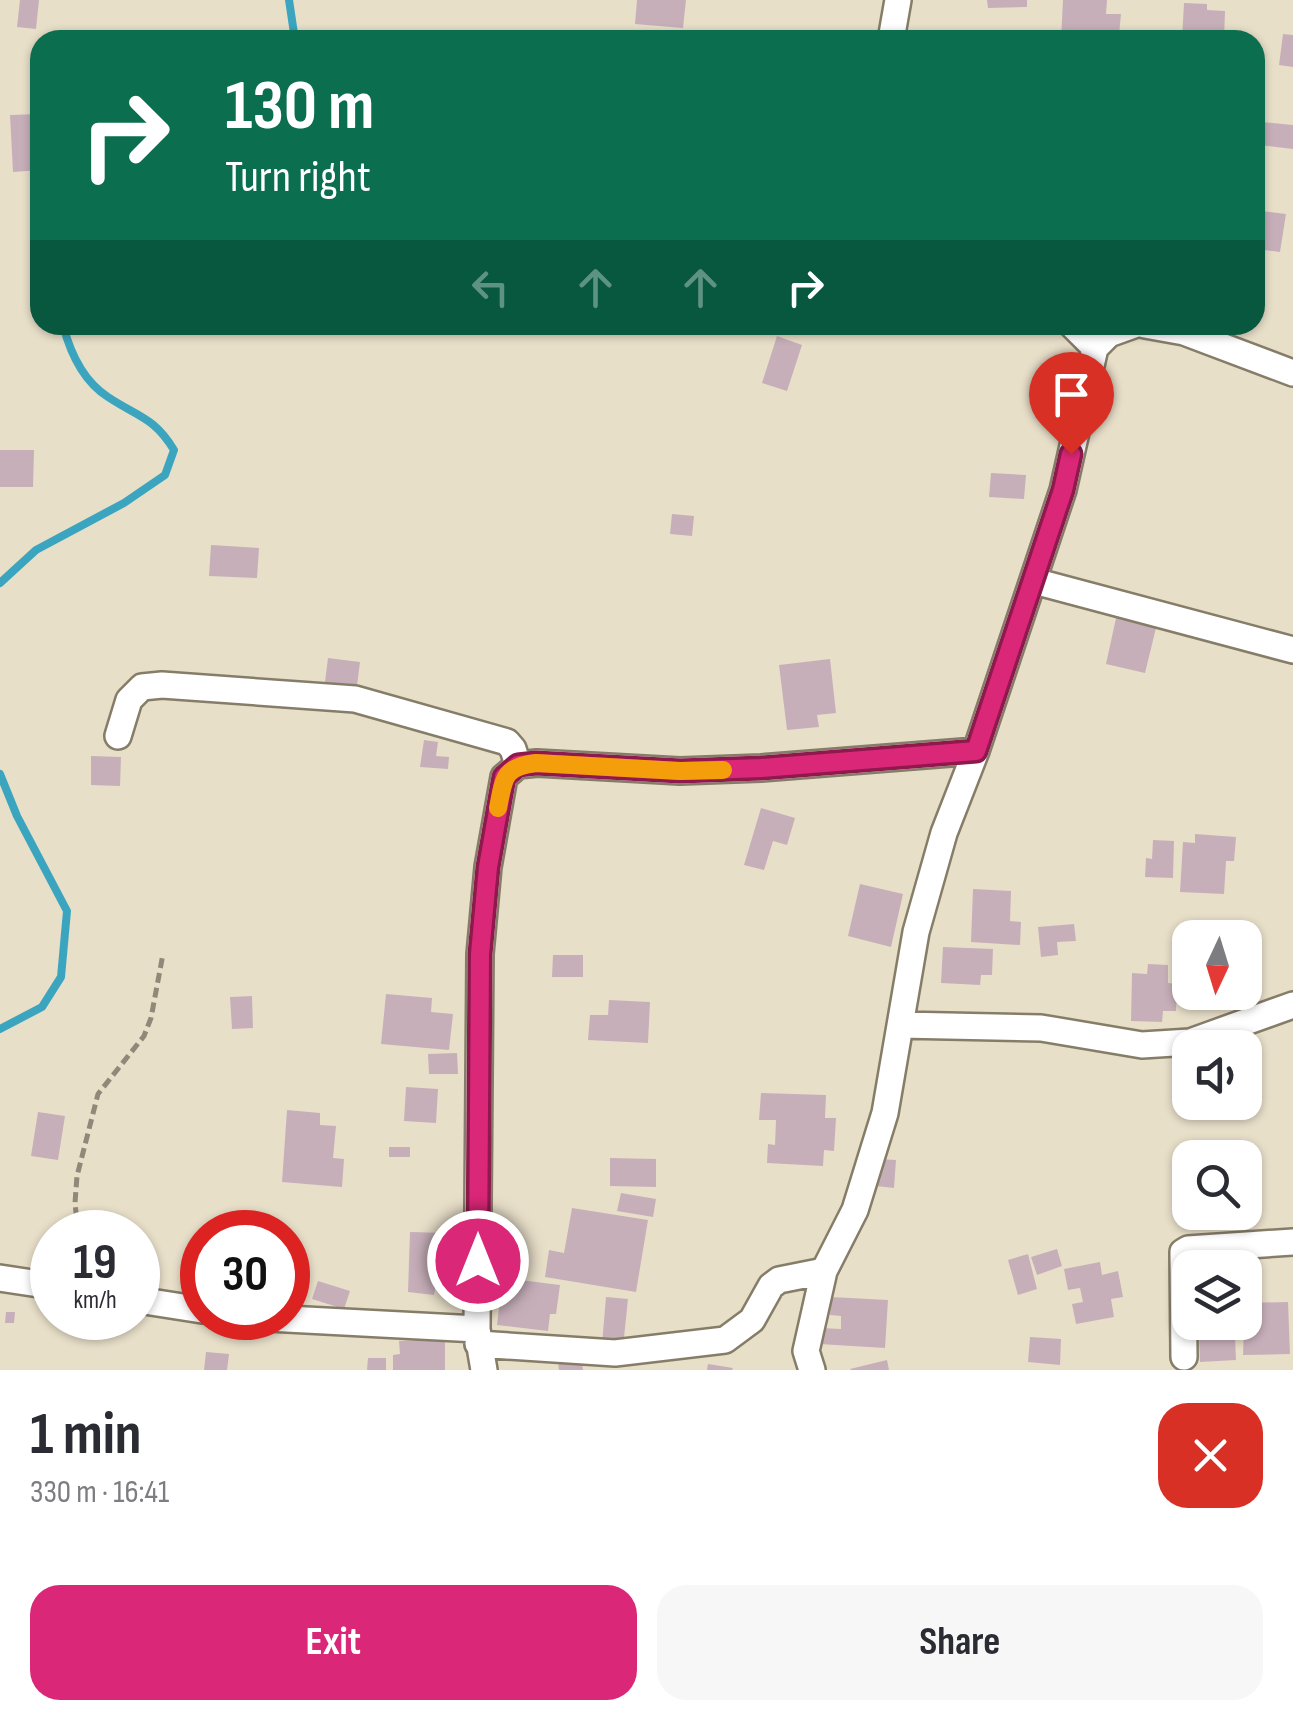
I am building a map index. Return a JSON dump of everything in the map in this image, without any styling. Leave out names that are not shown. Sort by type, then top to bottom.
[{"type":"street","points":[[893,30],[898,0]]},
{"type":"street","points":[[1082,335],[1095,348]]},
{"type":"street","points":[[812,1370],[806,1352],[824,1271],[855,1210],[885,1113],[920,916],[944,832],[976,751],[1063,490],[1095,348],[1109,335]]},
{"type":"street","points":[[1192,335],[1293,374]]},
{"type":"street","points":[[1034,581],[1293,650]]},
{"type":"street","points":[[118,736],[128,700],[142,688],[162,685],[321,694],[355,698],[506,742],[518,765]]},
{"type":"street","points":[[484,1370],[478,1336],[480,954],[488,867],[504,777],[518,765],[536,763],[696,770],[976,751]]},
{"type":"street","points":[[901,1025],[1041,1028],[1142,1046],[1190,1042],[1293,1005]]},
{"type":"street","points":[[1184,1358],[1183,1252],[1293,1242]]},
{"type":"street","points":[[310,1322],[478,1336],[614,1354],[725,1340],[752,1320],[770,1286],[779,1280],[824,1271]]},
{"type":"street","points":[[0,1278],[30,1283]]},
{"type":"path","points":[[75,1210],[76,1176],[98,1094],[144,1036],[152,1018],[163,954]]},
{"type":"building","points":[[20,0],[39,0],[36,29],[17,27]]},
{"type":"building","points":[[637,0],[686,0],[683,28],[635,24]]},
{"type":"building","points":[[987,0],[1027,0],[1027,7],[988,8]]},
{"type":"building","points":[[1063,0],[1107,0],[1106,14],[1121,14],[1119,30],[1062,30]]},
{"type":"building","points":[[1184,3],[1207,4],[1207,10],[1225,11],[1224,30],[1183,30]]},
{"type":"building","points":[[1283,34],[1293,35],[1293,67],[1279,65]]},
{"type":"building","points":[[30,114],[30,171],[13,172],[10,115]]},
{"type":"building","points":[[1265,122],[1293,125],[1293,149],[1265,146]]},
{"type":"building","points":[[1265,211],[1286,214],[1280,252],[1265,250]]},
{"type":"building","points":[[777,336],[802,345],[787,391],[762,383]]},
{"type":"building","points":[[0,450],[34,450],[33,487],[0,487]]},
{"type":"building","points":[[991,473],[1026,475],[1024,499],[989,497]]},
{"type":"building","points":[[672,514],[694,516],[692,536],[670,534]]},
{"type":"building","points":[[211,545],[259,548],[257,578],[209,576]]},
{"type":"building","points":[[1116,618],[1156,628],[1145,673],[1106,664]]},
{"type":"building","points":[[328,658],[360,662],[357,686],[325,682]]},
{"type":"building","points":[[830,659],[836,713],[817,715],[819,727],[787,730],[779,665]]},
{"type":"building","points":[[424,740],[438,742],[436,756],[449,757],[448,769],[420,767]]},
{"type":"building","points":[[91,756],[121,757],[120,786],[91,785]]},
{"type":"building","points":[[761,808],[795,818],[787,845],[773,841],[764,870],[744,865]]},
{"type":"building","points":[[1195,834],[1236,837],[1234,861],[1226,861],[1224,894],[1180,892],[1183,842],[1195,843]]},
{"type":"building","points":[[1153,840],[1174,841],[1173,878],[1145,877],[1146,858],[1152,859]]},
{"type":"building","points":[[860,884],[903,894],[891,947],[848,936]]},
{"type":"building","points":[[973,889],[1011,891],[1010,921],[1021,922],[1020,945],[971,942]]},
{"type":"building","points":[[1074,924],[1076,941],[1057,942],[1058,955],[1041,957],[1038,927]]},
{"type":"building","points":[[943,947],[993,949],[992,975],[981,975],[980,985],[941,983]]},
{"type":"building","points":[[553,955],[583,955],[583,977],[552,977]]},
{"type":"building","points":[[1148,964],[1168,965],[1172,1010],[1176,1011],[1163,1011],[1162,1022],[1131,1021],[1132,973],[1147,974]]},
{"type":"building","points":[[386,994],[432,998],[431,1012],[453,1014],[449,1050],[381,1044]]},
{"type":"building","points":[[252,996],[253,1028],[232,1029],[230,997]]},
{"type":"building","points":[[609,1000],[650,1002],[648,1043],[588,1040],[590,1015],[608,1015]]},
{"type":"building","points":[[457,1053],[458,1074],[429,1074],[428,1054]]},
{"type":"building","points":[[406,1087],[438,1089],[436,1123],[404,1121]]},
{"type":"building","points":[[761,1093],[826,1095],[825,1118],[836,1118],[834,1151],[824,1150],[823,1166],[767,1163],[768,1144],[775,1145],[776,1120],[759,1120]]},
{"type":"building","points":[[287,1110],[320,1113],[320,1125],[336,1126],[333,1158],[344,1159],[342,1187],[282,1182]]},
{"type":"building","points":[[38,1112],[65,1116],[58,1160],[31,1156]]},
{"type":"building","points":[[389,1147],[410,1147],[410,1157],[389,1157]]},
{"type":"building","points":[[610,1158],[656,1159],[656,1187],[610,1186]]},
{"type":"building","points":[[878,1159],[896,1160],[894,1188],[876,1186]]},
{"type":"building","points":[[621,1193],[656,1199],[653,1217],[617,1211]]},
{"type":"building","points":[[572,1208],[648,1220],[636,1292],[545,1277],[549,1250],[564,1253]]},
{"type":"building","points":[[410,1232],[448,1233],[447,1282],[436,1282],[434,1295],[408,1292]]},
{"type":"building","points":[[1057,1249],[1062,1266],[1037,1275],[1031,1257]]},
{"type":"building","points":[[1028,1254],[1037,1289],[1018,1295],[1008,1260]]},
{"type":"building","points":[[1100,1262],[1102,1275],[1118,1271],[1123,1297],[1111,1299],[1114,1317],[1076,1324],[1072,1304],[1083,1302],[1080,1288],[1068,1290],[1064,1269]]},
{"type":"building","points":[[512,1279],[560,1285],[556,1314],[550,1314],[548,1331],[497,1325],[500,1300],[510,1301]]},
{"type":"building","points":[[318,1281],[350,1291],[344,1309],[312,1299]]},
{"type":"building","points":[[606,1297],[628,1299],[623,1347],[602,1344]]},
{"type":"building","points":[[831,1297],[888,1300],[885,1348],[819,1344],[820,1328],[841,1329],[841,1316],[830,1315]]},
{"type":"building","points":[[1288,1302],[1290,1354],[1243,1355],[1244,1340],[1262,1340],[1262,1303]]},
{"type":"building","points":[[6,1312],[15,1312],[14,1323],[5,1323]]},
{"type":"building","points":[[1030,1337],[1061,1339],[1060,1365],[1028,1362]]},
{"type":"building","points":[[445,1339],[445,1370],[393,1370],[393,1355],[400,1354],[399,1341]]},
{"type":"building","points":[[1199,1340],[1235,1340],[1236,1360],[1200,1362]]},
{"type":"building","points":[[206,1352],[229,1354],[227,1370],[204,1370]]},
{"type":"building","points":[[581,1353],[583,1370],[559,1370],[557,1355]]},
{"type":"building","points":[[368,1358],[386,1358],[386,1370],[367,1370]]},
{"type":"building","points":[[887,1360],[889,1370],[850,1369]]},
{"type":"building","points":[[708,1364],[733,1368],[707,1370]]},
{"type":"waterway","points":[[289,0],[294,30]]},
{"type":"waterway","points":[[0,583],[36,550],[124,503],[165,475],[174,450],[152,424],[91,383],[67,335]]},
{"type":"waterway","points":[[0,774],[17,816],[67,911],[61,977],[42,1007],[0,1029]]},
{"type":"slow traffic","points":[[498,808],[504,777],[518,765],[723,770]]},
{"type":"route","points":[[478,1261],[480,954],[488,867],[504,777],[518,765],[536,763],[680,771],[976,751],[1034,581],[1071,454]]}]
